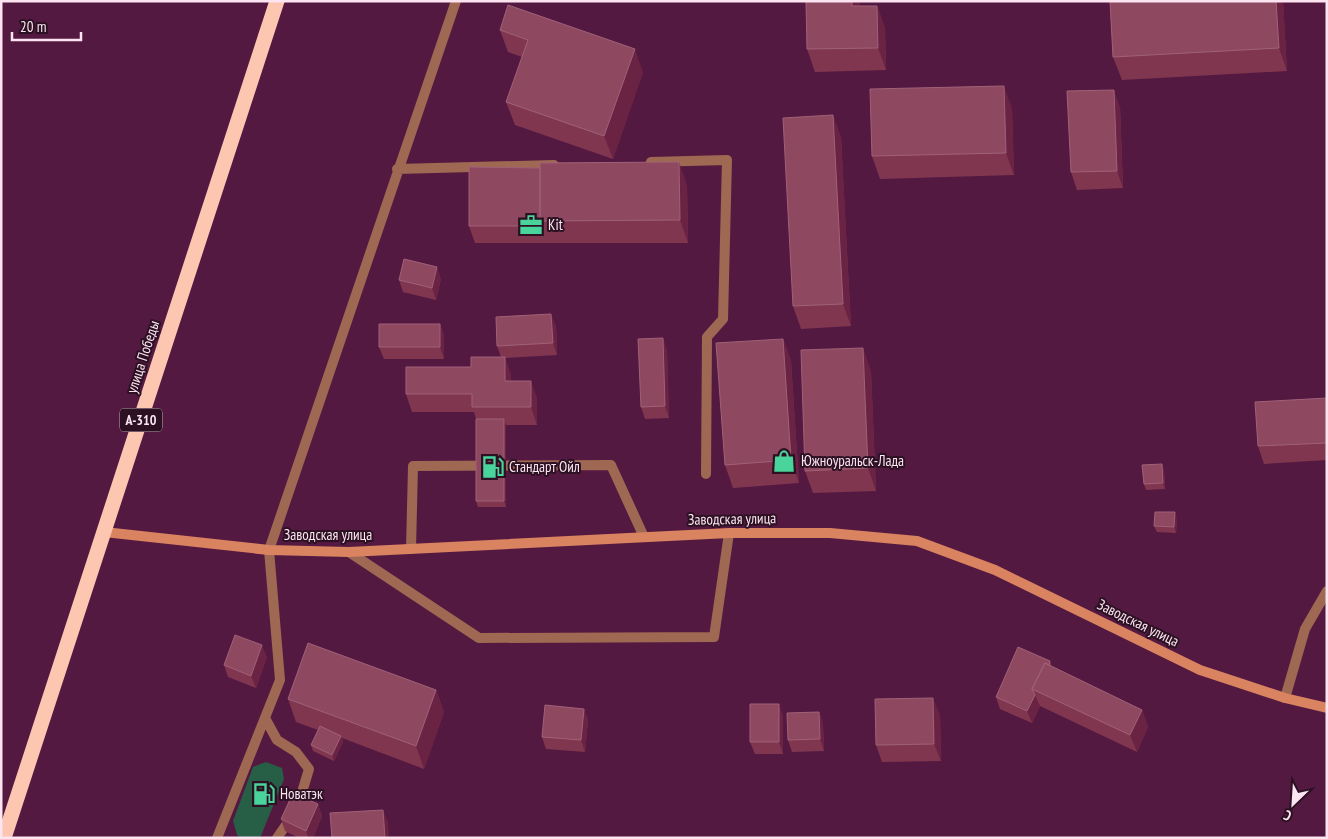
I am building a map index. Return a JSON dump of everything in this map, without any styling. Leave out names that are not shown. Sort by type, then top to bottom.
[{"type":"highway","name":"улица Победы","points":[[4,838],[277,1]]},
{"type":"street","name":"Заводская улица","points":[[104,532],[269,550],[350,552],[729,533],[830,533],[917,541],[995,570],[1200,670],[1285,698],[1327,708]]},
{"type":"lane","points":[[216,838],[280,680],[269,550],[456,1]]},
{"type":"lane","points":[[640,163],[727,160],[723,319],[707,337],[706,474]]},
{"type":"lane","points":[[398,170],[562,165]]},
{"type":"lane","points":[[411,549],[413,466],[611,464],[644,537]]},
{"type":"lane","points":[[350,552],[480,638],[714,637],[729,533]]},
{"type":"lane","points":[[1285,698],[1305,629],[1327,591]]},
{"type":"lane","points":[[264,718],[277,740],[296,752],[309,769],[297,809],[277,838]]},
{"type":"green space","points":[[266,762],[282,768],[284,779],[260,838],[240,838],[237,835],[233,821],[253,767]]},
{"type":"building","points":[[806,1],[852,1],[852,6],[877,6],[878,48],[807,49]]},
{"type":"building","points":[[1110,1],[1276,1],[1279,48],[1113,57]]},
{"type":"building","points":[[508,5],[635,49],[604,136],[506,102],[528,40],[500,30]]},
{"type":"building","points":[[1004,86],[1006,153],[872,156],[870,89]]},
{"type":"building","points":[[1114,90],[1117,171],[1071,172],[1067,91]]},
{"type":"building","points":[[833,115],[843,304],[793,306],[783,118]]},
{"type":"building","points":[[679,162],[680,220],[540,221],[540,163]]},
{"type":"building","points":[[469,167],[540,168],[540,221],[542,226],[469,226]]},
{"type":"building","points":[[404,259],[437,267],[432,288],[399,280]]},
{"type":"building","points":[[551,314],[553,343],[497,346],[496,317]]},
{"type":"building","points":[[379,324],[440,324],[440,347],[379,347]]},
{"type":"building","points":[[663,338],[665,406],[641,407],[638,339]]},
{"type":"building","points":[[783,339],[791,460],[725,465],[716,343]]},
{"type":"building","points":[[863,348],[868,468],[805,471],[801,350]]},
{"type":"building","points":[[471,357],[505,357],[505,381],[531,381],[531,407],[472,407],[472,394],[406,394],[406,367],[471,367]]},
{"type":"building","points":[[1327,398],[1327,443],[1258,446],[1255,402]]},
{"type":"building","points":[[476,419],[504,419],[504,501],[476,501]]},
{"type":"building","points":[[1162,464],[1163,483],[1144,484],[1142,465]]},
{"type":"building","points":[[1155,512],[1175,512],[1174,527],[1154,526]]},
{"type":"building","points":[[235,635],[262,645],[251,676],[224,665]]},
{"type":"building","points":[[308,643],[436,690],[416,746],[288,699]]},
{"type":"building","points":[[1018,647],[1050,661],[1049,665],[1045,663],[1032,689],[1035,695],[1027,711],[996,697]]},
{"type":"building","points":[[1045,663],[1142,710],[1130,735],[1032,689]]},
{"type":"building","points":[[933,698],[934,744],[876,745],[875,699]]},
{"type":"building","points":[[750,704],[779,704],[779,742],[750,742]]},
{"type":"building","points":[[545,705],[584,709],[581,740],[542,737]]},
{"type":"building","points":[[819,712],[820,739],[788,740],[787,713]]},
{"type":"building","points":[[320,726],[341,736],[332,755],[311,745]]},
{"type":"building","points":[[293,793],[318,804],[306,831],[281,819]]},
{"type":"building","points":[[383,810],[385,838],[332,838],[330,813]]},
{"type":"place","name":"Kit","points":[[531,225]]},
{"type":"place","name":"Южноуральск-Лада","points":[[784,461]]},
{"type":"place","name":"Стандарт Ойл","points":[[493,467]]},
{"type":"place","name":"Новатэк","points":[[264,794]]}]
